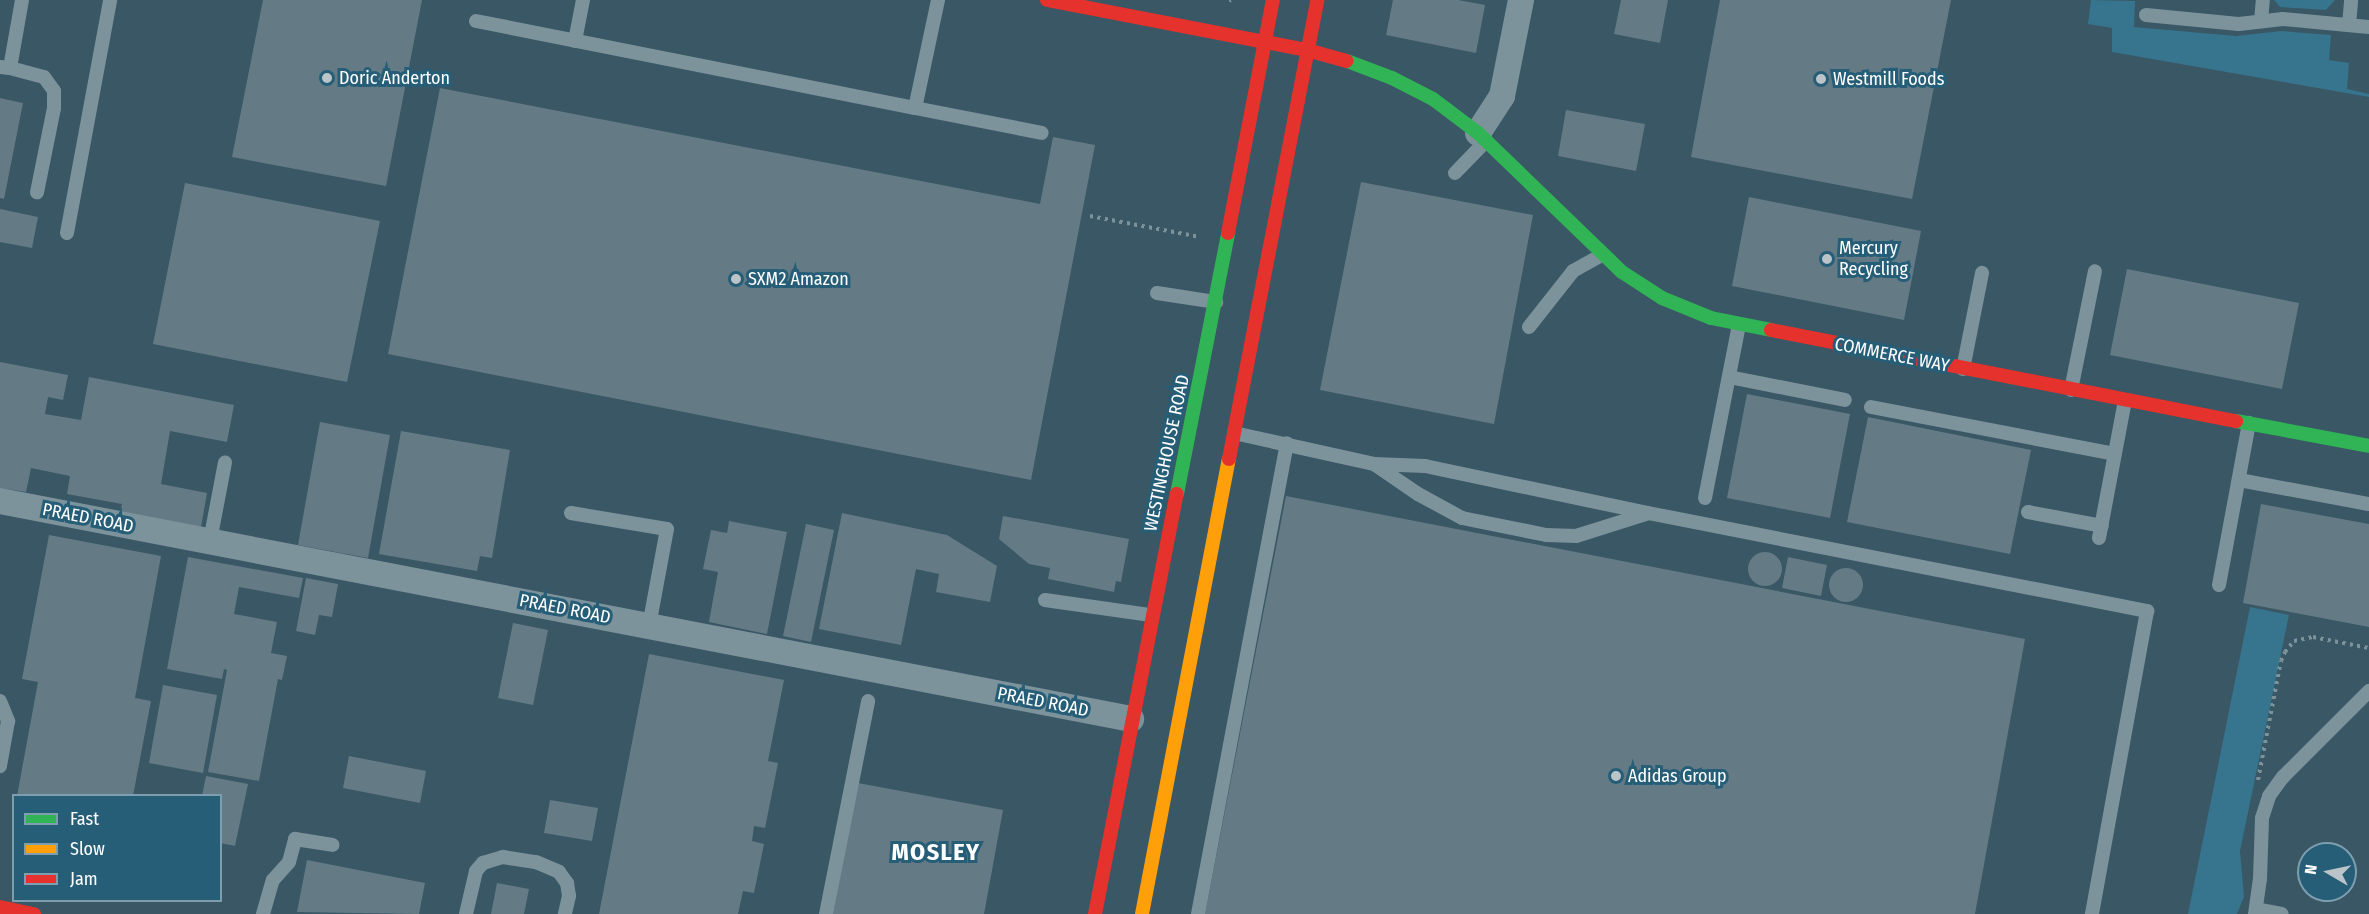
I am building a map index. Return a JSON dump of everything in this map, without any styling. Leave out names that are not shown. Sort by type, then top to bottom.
[{"type":"street","name":"COMMERCE WAY","points":[[1047,0],[1307,50],[1337,57],[1392,78],[1440,104],[1482,137],[1602,255],[1642,287],[1662,298],[1711,318],[2071,390],[2369,446]]},
{"type":"street","name":"WESTINGHOUSE ROAD","points":[[1095,914],[1151,615],[1197,426],[1221,303],[1227,242],[1273,0]]},
{"type":"street","points":[[1142,914],[1229,432],[1317,0]]},
{"type":"street","points":[[1482,137],[1502,96],[1521,0]]},
{"type":"street","name":"PRAED ROAD","points":[[0,501],[1131,719]]},
{"type":"street","points":[[0,907],[34,914]]},
{"type":"lane","points":[[22,0],[5,68],[44,78],[54,91],[54,108],[37,192]]},
{"type":"lane","points":[[67,233],[110,0]]},
{"type":"lane","points":[[575,40],[583,0]]},
{"type":"lane","points":[[915,108],[938,0]]},
{"type":"lane","points":[[2261,21],[2263,0]]},
{"type":"lane","points":[[2349,25],[2351,0]]},
{"type":"lane","points":[[2146,15],[2239,24],[2283,19],[2369,27]]},
{"type":"lane","points":[[476,21],[1042,133]]},
{"type":"lane","points":[[1455,173],[1482,137]]},
{"type":"lane","points":[[1529,327],[1573,271],[1602,255]]},
{"type":"lane","points":[[2071,390],[2096,271]]},
{"type":"lane","points":[[1964,369],[1982,273]]},
{"type":"lane","points":[[1157,293],[1221,303]]},
{"type":"lane","points":[[1706,498],[1739,325]]},
{"type":"lane","points":[[1729,377],[1845,400]]},
{"type":"lane","points":[[2028,512],[2100,532],[2125,400]]},
{"type":"lane","points":[[1871,407],[2115,454]]},
{"type":"lane","points":[[2219,585],[2249,423]]},
{"type":"lane","points":[[1229,432],[1374,464],[1425,466],[1648,513],[2147,610],[2092,914]]},
{"type":"lane","points":[[1198,914],[1287,443]]},
{"type":"lane","points":[[210,541],[225,462]]},
{"type":"lane","points":[[1374,464],[1418,494],[1462,518],[1546,535],[1576,536],[1648,513]]},
{"type":"lane","points":[[2239,480],[2369,504]]},
{"type":"lane","points":[[571,513],[666,529],[649,626]]},
{"type":"lane","points":[[1045,600],[1151,615]]},
{"type":"lane","points":[[2282,914],[2255,912],[2260,879],[2262,818],[2269,796],[2283,777],[2369,691]]},
{"type":"lane","points":[[0,701],[8,721],[0,766]]},
{"type":"lane","points":[[826,914],[868,701]]},
{"type":"lane","points":[[263,914],[273,880],[289,862],[296,839],[333,846]]},
{"type":"lane","points":[[466,914],[476,871],[483,863],[503,857],[536,862],[559,873],[567,883],[569,896],[565,914]]},
{"type":"path","points":[[1090,216],[1227,242]]},
{"type":"path","points":[[2256,787],[2285,651],[2294,641],[2313,636],[2369,648]]},
{"type":"shaded area","points":[[2091,0],[2135,1],[2134,27],[2236,36],[2281,31],[2331,35],[2329,60],[2349,63],[2347,89],[2369,94],[2369,97],[2112,52],[2112,28],[2088,24]]},
{"type":"shaded area","points":[[2274,0],[2335,0],[2326,10],[2280,7]]},
{"type":"shaded area","points":[[2250,607],[2289,615],[2240,851],[2244,897],[2237,914],[2188,914]]},
{"type":"building","name":"Doric Anderton","points":[[263,0],[422,0],[386,186],[232,157]]},
{"type":"building","points":[[1393,0],[1458,0],[1485,5],[1476,53],[1386,35]]},
{"type":"building","points":[[1621,0],[1668,0],[1660,43],[1614,34]]},
{"type":"building","name":"Westmill Foods","points":[[1720,0],[1951,0],[1912,199],[1691,157]]},
{"type":"building","name":"SXM2 Amazon","points":[[440,88],[1040,204],[1053,137],[1095,145],[1031,480],[388,354]]},
{"type":"building","points":[[0,98],[23,103],[4,199],[0,198]]},
{"type":"building","points":[[1566,110],[1645,124],[1636,171],[1558,156]]},
{"type":"building","points":[[1361,182],[1533,215],[1494,424],[1320,390]]},
{"type":"building","points":[[185,183],[380,221],[347,382],[153,344]]},
{"type":"building","name":"Mercury Recycling","points":[[1749,197],[1921,231],[1904,320],[1732,286]]},
{"type":"building","points":[[0,209],[38,217],[32,248],[0,242]]},
{"type":"building","points":[[2127,269],[2299,303],[2282,389],[2110,355]]},
{"type":"building","points":[[0,362],[68,375],[63,400],[48,397],[45,414],[81,420],[89,377],[234,405],[227,442],[170,431],[161,484],[207,493],[201,527],[120,512],[122,504],[67,494],[70,476],[31,468],[26,492],[0,488]]},
{"type":"building","points":[[1747,394],[1850,414],[1830,518],[1727,498]]},
{"type":"building","points":[[1868,417],[2031,450],[2010,554],[1847,522]]},
{"type":"building","points":[[320,422],[390,435],[368,558],[298,545]]},
{"type":"building","points":[[401,431],[510,450],[492,558],[480,556],[477,571],[379,554]]},
{"type":"building","name":"Adidas Group","points":[[1286,496],[2025,639],[1975,914],[1205,914]]},
{"type":"building","points":[[2261,504],[2369,524],[2369,627],[2243,603]]},
{"type":"building","points":[[842,513],[947,535],[997,566],[990,602],[936,592],[939,574],[916,569],[901,645],[819,629]]},
{"type":"building","points":[[1003,516],[1129,539],[1121,582],[1116,581],[1114,592],[1048,579],[1050,568],[1029,564],[999,539]]},
{"type":"building","points":[[729,521],[787,532],[767,634],[709,622],[718,572],[703,569],[711,530],[727,533]]},
{"type":"building","points":[[806,524],[834,530],[811,642],[783,636]]},
{"type":"building","points":[[49,535],[161,556],[135,698],[151,701],[133,794],[17,794],[38,682],[22,679]]},
{"type":"building","points":[[1765,552],[1777,557],[1782,569],[1777,581],[1765,586],[1753,581],[1748,569],[1753,557]]},
{"type":"building","points":[[188,557],[303,578],[299,598],[239,587],[234,614],[277,622],[271,653],[287,656],[282,680],[278,679],[259,781],[208,772],[227,670],[224,669],[222,679],[167,669]]},
{"type":"building","points":[[1788,557],[1827,565],[1821,596],[1782,588]]},
{"type":"building","points":[[1846,568],[1858,573],[1863,585],[1858,597],[1846,602],[1834,597],[1829,585],[1834,573]]},
{"type":"building","points":[[306,578],[338,584],[332,617],[319,615],[315,635],[296,631]]},
{"type":"building","points":[[513,623],[548,630],[533,705],[498,698]]},
{"type":"building","points":[[649,654],[784,680],[768,761],[778,763],[765,828],[754,826],[752,841],[764,844],[754,893],[743,891],[738,914],[599,914]]},
{"type":"building","points":[[163,685],[217,695],[203,773],[149,763]]},
{"type":"building","points":[[349,756],[426,771],[420,803],[343,788]]},
{"type":"building","points":[[206,776],[248,784],[235,846],[222,843],[222,794],[202,794]]},
{"type":"building","points":[[858,783],[1003,810],[984,914],[833,914]]},
{"type":"building","points":[[550,800],[598,808],[592,841],[544,833]]},
{"type":"building","points":[[307,860],[425,883],[419,914],[297,912]]},
{"type":"building","points":[[497,883],[529,889],[524,914],[491,914]]},
{"type":"traffic: fast","points":[[1347,61],[1392,78],[1433,99],[1478,133],[1622,272],[1662,298],[1711,318],[1771,330]]},
{"type":"traffic: fast","points":[[1177,494],[1228,233]]},
{"type":"traffic: fast","points":[[2236,421],[2369,446]]},
{"type":"traffic: slow","points":[[1142,914],[1229,459]]},
{"type":"traffic: jam","points":[[1047,0],[1307,50],[1347,61]]},
{"type":"traffic: jam","points":[[1228,233],[1273,0]]},
{"type":"traffic: jam","points":[[1229,459],[1317,0]]},
{"type":"traffic: jam","points":[[1771,330],[2236,421]]},
{"type":"traffic: jam","points":[[1095,914],[1177,494]]},
{"type":"traffic: jam","points":[[0,907],[34,914]]},
{"type":"place","name":"Doric Anderton","points":[[327,78]]},
{"type":"place","name":"Westmill Foods","points":[[1821,79]]},
{"type":"place","name":"Mercury Recycling","points":[[1827,259]]},
{"type":"place","name":"SXM2 Amazon","points":[[736,279]]},
{"type":"place","name":"Adidas Group","points":[[1616,776]]},
{"type":"district","name":"MOSLEY","points":[[936,853]]}]
